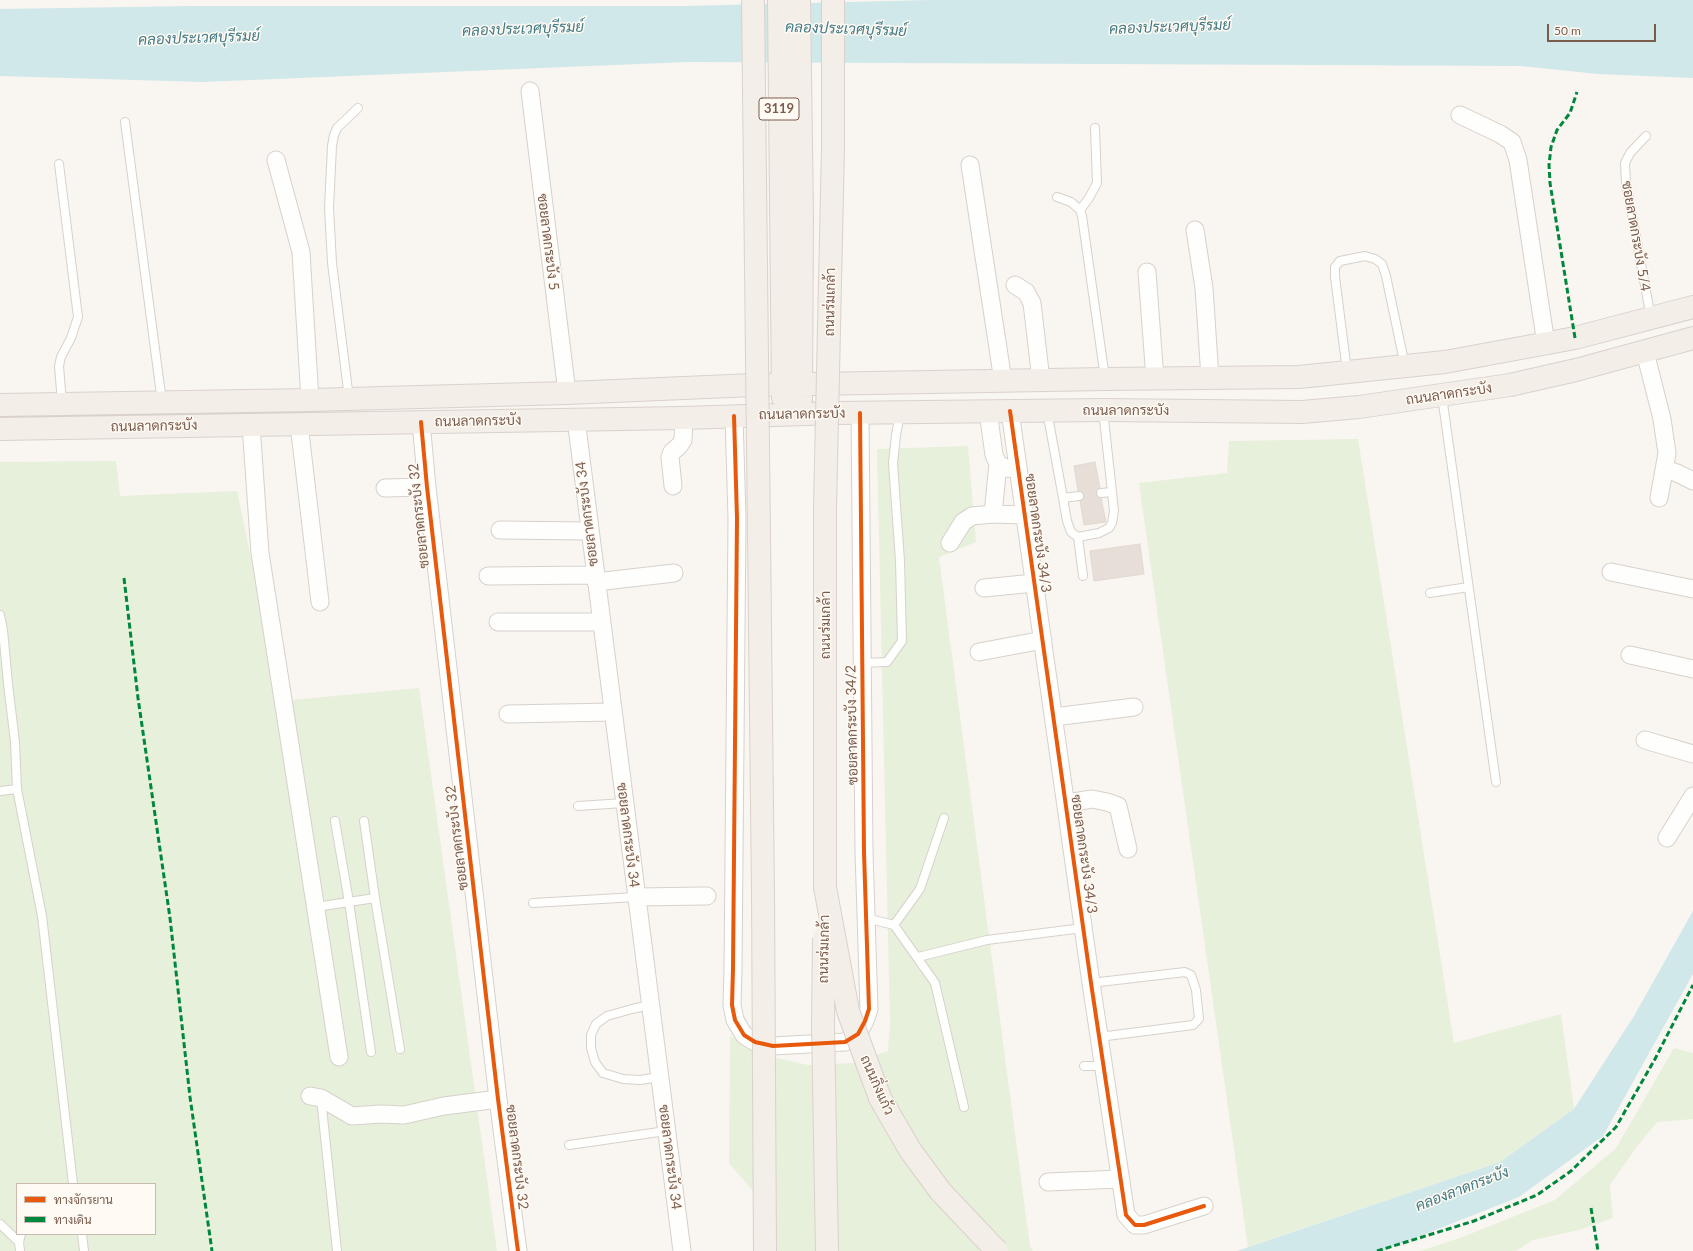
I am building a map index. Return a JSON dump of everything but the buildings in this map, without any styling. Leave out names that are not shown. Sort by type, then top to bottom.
[{"type":"main road","points":[[753,0],[763,894],[765,1251]]},
{"type":"main road","name":"3119","points":[[779,0],[780,217],[792,384]]},
{"type":"main road","name":"ถนนร่มเกล้า","points":[[792,384],[802,216],[799,0]]},
{"type":"main road","name":"ถนนร่มเกล้า","points":[[827,1251],[823,1024],[825,887],[826,508],[833,148],[833,0]]},
{"type":"main road","name":"ถนนลาดกระบัง","points":[[0,406],[567,394],[792,384],[1105,378],[1299,377],[1445,362],[1546,344],[1651,319],[1693,307]]},
{"type":"main road","name":"ถนนลาดกระบัง","points":[[0,429],[684,418],[900,412],[1103,410],[1302,412],[1359,407],[1510,385],[1576,370],[1693,338]]},
{"type":"main road","points":[[1299,377],[1302,412]]},
{"type":"main road","points":[[792,384],[792,414]]},
{"type":"main road","name":"ถนนกิ่งแก้ว","points":[[825,887],[848,1011],[880,1098],[910,1150],[941,1192],[997,1251]]},
{"type":"street","name":"ซอยลาดกระบัง 5","points":[[530,91],[567,394]]},
{"type":"street","points":[[1460,115],[1500,134],[1512,142],[1518,160],[1546,344]]},
{"type":"street","points":[[276,160],[301,252],[310,400]]},
{"type":"street","points":[[970,165],[1003,381]]},
{"type":"street","points":[[1195,230],[1203,282],[1210,378]]},
{"type":"street","points":[[1147,272],[1155,378]]},
{"type":"street","points":[[1015,285],[1026,292],[1032,303],[1041,380]]},
{"type":"street","points":[[1645,352],[1662,419],[1667,453],[1659,498]]},
{"type":"street","points":[[988,411],[994,455],[998,464],[994,514]]},
{"type":"street","name":"ซอยลาดกระบัง 34/3","points":[[1010,411],[1017,469],[1067,803],[1083,928],[1126,1215],[1135,1225],[1144,1225],[1204,1206]]},
{"type":"street","name":"ซอยลาดกระบัง 34/2","points":[[734,416],[738,518],[732,1005],[735,1020],[744,1035],[755,1042],[773,1046],[845,1042],[858,1034],[869,1009],[862,663],[860,413]]},
{"type":"street","points":[[673,486],[670,457],[672,452],[683,440],[684,418]]},
{"type":"street","name":"ซอยลาดกระบัง 34","points":[[576,419],[595,579],[682,1251]]},
{"type":"street","name":"ซอยลาดกระบัง 32","points":[[421,422],[427,487],[498,1099],[518,1251]]},
{"type":"street","points":[[299,424],[320,602]]},
{"type":"street","points":[[252,425],[260,553],[339,1057]]},
{"type":"street","points":[[998,464],[1006,468],[1017,469]]},
{"type":"street","points":[[1665,470],[1677,473],[1693,481]]},
{"type":"street","points":[[385,488],[427,487]]},
{"type":"street","points":[[950,543],[963,522],[972,516],[994,514],[1024,515]]},
{"type":"street","points":[[500,530],[589,531]]},
{"type":"street","points":[[1611,572],[1693,589]]},
{"type":"street","points":[[488,576],[595,579],[674,573]]},
{"type":"street","points":[[984,588],[1034,583]]},
{"type":"street","points":[[498,622],[601,622]]},
{"type":"street","points":[[979,652],[1042,640]]},
{"type":"street","points":[[1630,655],[1693,669]]},
{"type":"street","points":[[1054,717],[1134,707]]},
{"type":"street","points":[[508,714],[612,712]]},
{"type":"street","points":[[1645,740],[1693,754]]},
{"type":"street","points":[[1667,838],[1693,796]]},
{"type":"street","points":[[1067,803],[1092,799],[1118,806],[1128,849]]},
{"type":"street","points":[[636,897],[707,896]]},
{"type":"street","points":[[315,1097],[352,1116],[382,1114],[404,1116],[444,1106],[498,1099]]},
{"type":"street","points":[[1048,1182],[1120,1179]]},
{"type":"lane","points":[[349,399],[332,263],[329,208],[332,146],[334,135],[337,128],[358,108]]},
{"type":"lane","points":[[125,122],[163,402]]},
{"type":"lane","points":[[1080,210],[1089,198],[1096,183],[1095,128]]},
{"type":"lane","name":"ซอยลาดกระบัง 5/4","points":[[1646,136],[1630,153],[1626,163],[1626,183],[1651,319]]},
{"type":"lane","points":[[59,164],[78,317],[72,338],[61,357],[62,404]]},
{"type":"lane","points":[[1057,197],[1071,202],[1080,210],[1082,216],[1105,378]]},
{"type":"lane","points":[[1347,372],[1335,267],[1340,261],[1355,257],[1365,256],[1375,259],[1382,264],[1390,287],[1405,366]]},
{"type":"lane","points":[[1442,396],[1496,782]]},
{"type":"lane","points":[[1046,411],[1067,521],[1071,532],[1078,537],[1099,533],[1109,528],[1112,523],[1114,510],[1103,410]]},
{"type":"lane","points":[[862,663],[887,662],[902,641],[900,561],[893,464],[900,412]]},
{"type":"lane","points":[[1101,493],[1112,492]]},
{"type":"lane","points":[[1063,498],[1079,496]]},
{"type":"lane","points":[[1078,537],[1083,576]]},
{"type":"lane","points":[[1430,593],[1468,586]]},
{"type":"lane","points":[[0,615],[4,685],[15,742],[17,789],[42,916],[73,1183]]},
{"type":"lane","points":[[0,791],[17,789]]},
{"type":"lane","points":[[578,806],[624,804]]},
{"type":"lane","points":[[894,925],[920,889],[944,818]]},
{"type":"lane","points":[[335,821],[349,902],[371,1052]]},
{"type":"lane","points":[[364,821],[400,1049]]},
{"type":"lane","points":[[533,903],[636,897]]},
{"type":"lane","points":[[316,907],[375,898]]},
{"type":"lane","points":[[866,918],[894,925],[935,983],[964,1107]]},
{"type":"lane","points":[[918,957],[987,940],[1083,928]]},
{"type":"lane","points":[[1091,983],[1186,972],[1191,975],[1196,990],[1199,1019],[1193,1024],[1099,1037]]},
{"type":"lane","points":[[650,1005],[607,1016],[596,1024],[590,1035],[590,1048],[595,1062],[603,1072],[623,1079],[640,1080],[659,1077]]},
{"type":"lane","points":[[1084,1066],[1103,1066]]},
{"type":"lane","points":[[315,1097],[337,1251]]},
{"type":"lane","points":[[569,1145],[666,1131]]},
{"type":"lane","points":[[0,1224],[20,1238],[20,1251]]},
{"type":"lane","points":[[82,1235],[84,1251]]},
{"type":"green space","points":[[1358,439],[1454,1043],[1561,1014],[1574,1109],[1500,1162],[1248,1247],[1139,483],[1227,473],[1229,441]]},
{"type":"green space","points":[[968,446],[976,542],[939,557],[1030,1247],[1033,1251],[765,1251],[765,1205],[729,1163],[730,1036],[764,1055],[808,1065],[853,1063],[888,1051],[890,1022],[877,449]]},
{"type":"green space","points":[[116,461],[120,496],[237,491],[281,701],[419,688],[497,1251],[0,1251],[0,462]]},
{"type":"green space","points":[[1674,1048],[1693,1053],[1693,1119],[1657,1122],[1638,1145],[1610,1185],[1613,1218],[1579,1230],[1533,1240],[1516,1251],[1420,1251],[1460,1238],[1555,1200],[1616,1148]]},
{"type":"water","name":"คลองประเวศบุรีรมย์","points":[[931,0],[1693,0],[1693,78],[1598,74],[1521,66],[687,62],[203,82],[0,76],[0,9],[193,6],[685,6]]},
{"type":"water","name":"คลองลาดกระบัง","points":[[1693,911],[1693,974],[1603,1136],[1519,1197],[1382,1251],[1237,1251],[1500,1162],[1574,1109],[1634,1016]]},
{"type":"marked path","points":[[1575,338],[1550,183],[1549,165],[1551,147],[1557,130],[1570,113],[1577,92]]},
{"type":"marked path","points":[[124,578],[138,698],[170,918],[190,1097],[212,1251]]},
{"type":"marked path","points":[[1377,1251],[1474,1221],[1537,1195],[1571,1171],[1616,1127],[1655,1059],[1693,985]]},
{"type":"marked path","points":[[1591,1208],[1598,1251]]},
{"type":"cycle path","points":[[1010,411],[1091,983],[1126,1215],[1135,1225],[1144,1225],[1204,1206]]},
{"type":"cycle path","points":[[734,416],[737,518],[732,1005],[735,1020],[744,1035],[755,1042],[773,1046],[845,1042],[858,1034],[869,1009],[864,852],[860,413]]},
{"type":"cycle path","points":[[421,422],[427,487],[498,1099],[518,1251]]}]
